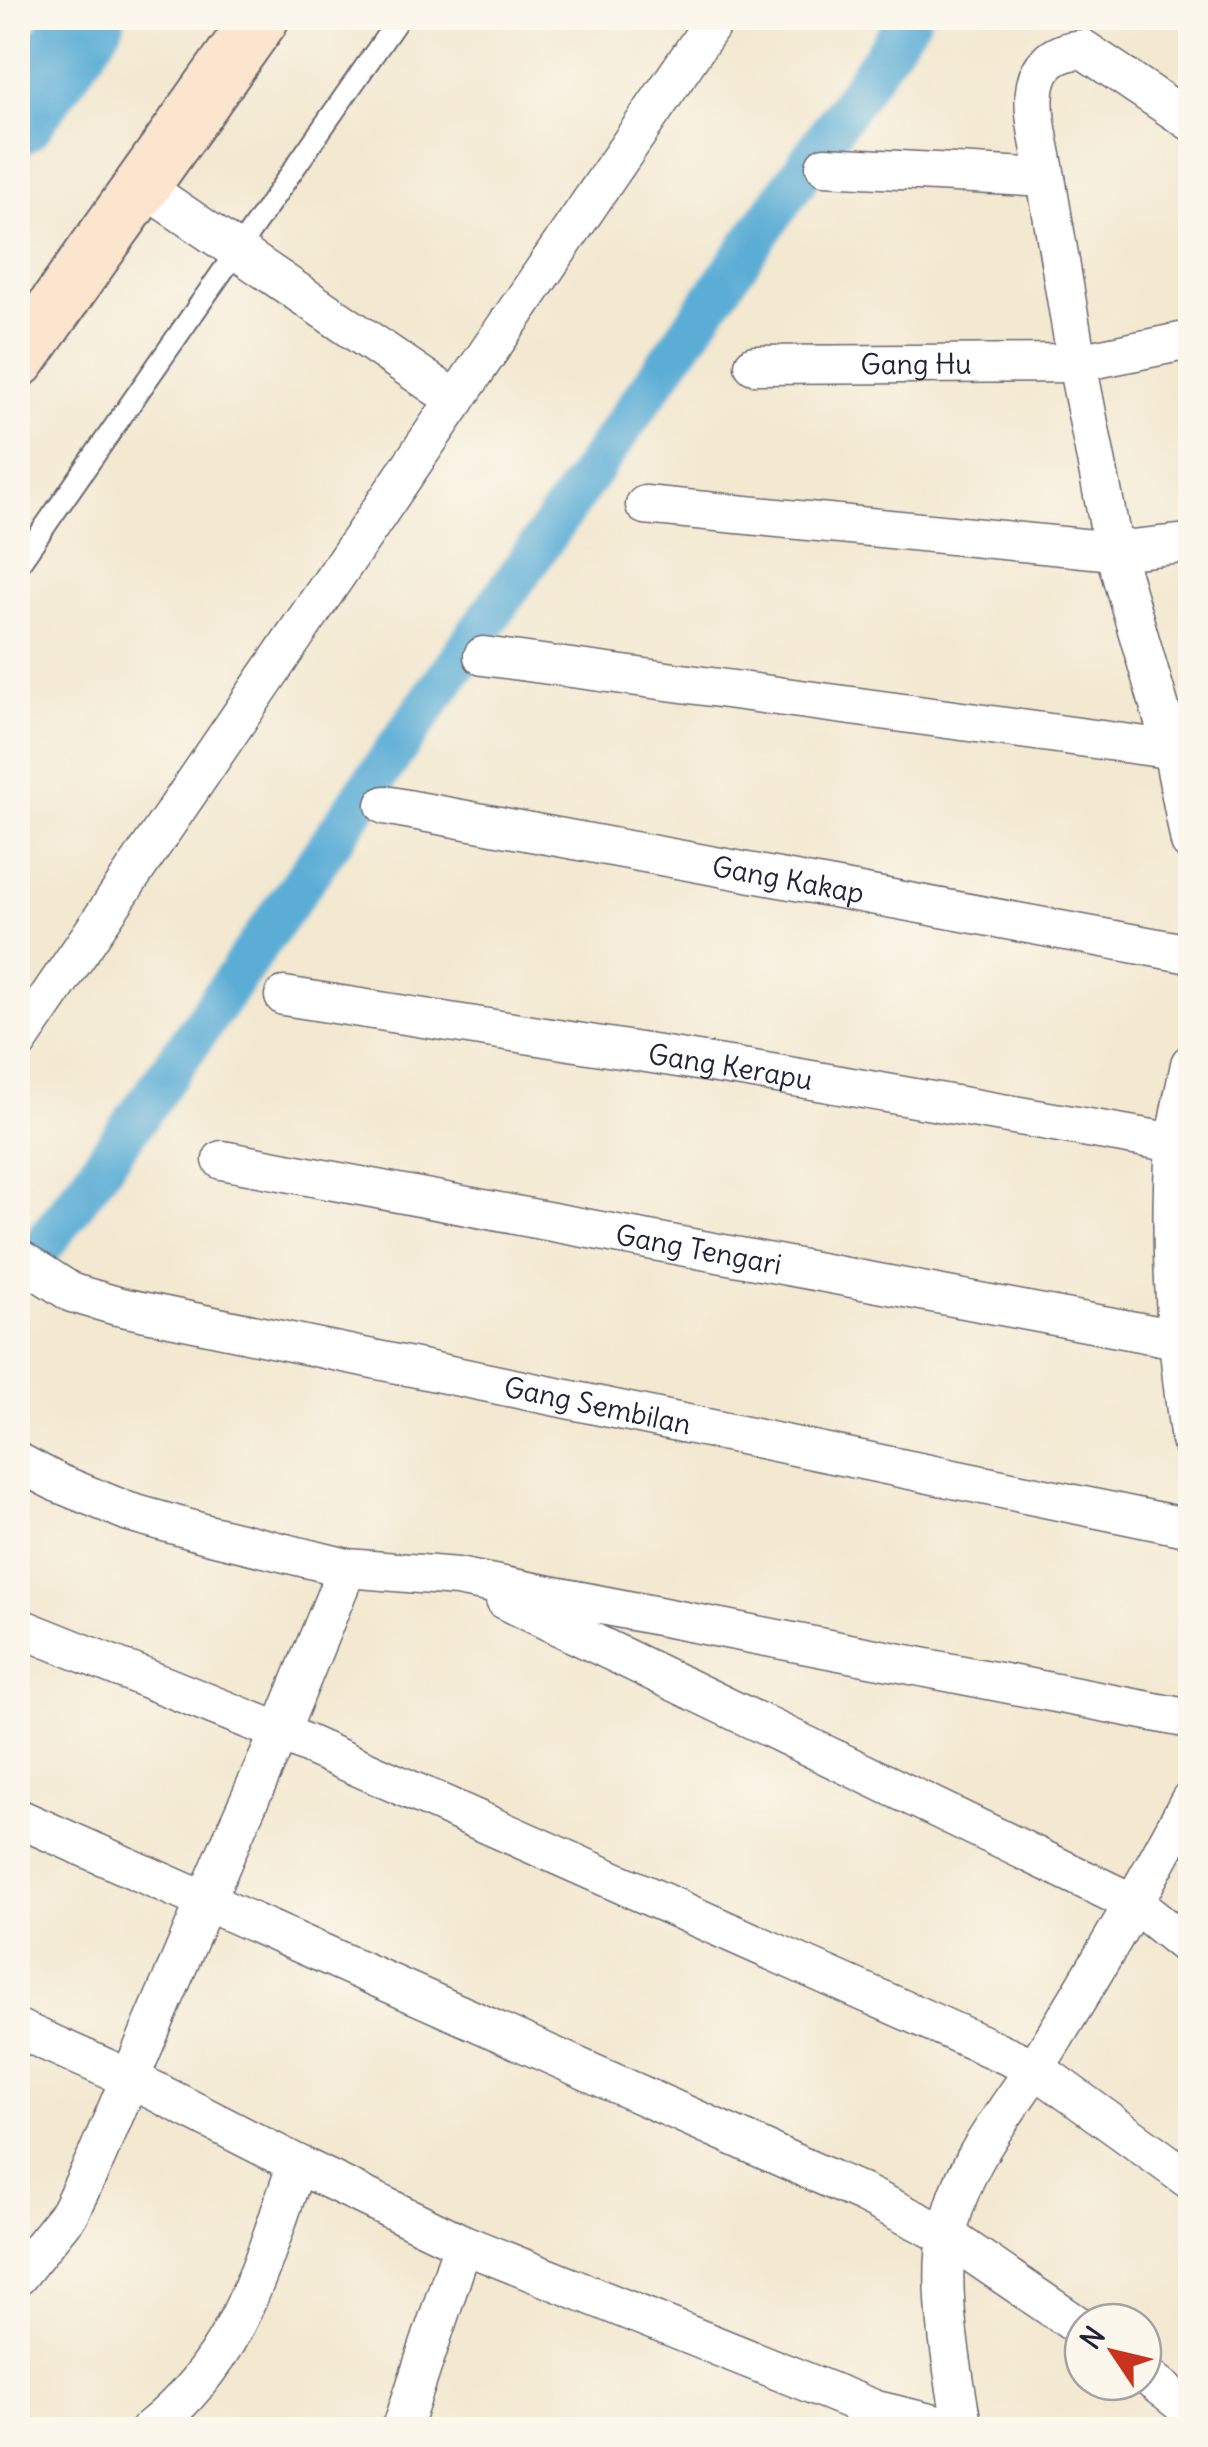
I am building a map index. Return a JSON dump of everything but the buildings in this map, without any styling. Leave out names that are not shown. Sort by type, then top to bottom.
[{"type":"main road","points":[[18,360],[261,18]]},
{"type":"street","points":[[18,1042],[716,18]]},
{"type":"street","points":[[1190,122],[1083,48],[1053,56],[1042,66],[1035,84],[1046,178],[1077,363],[1114,551],[1181,750],[1190,842]]},
{"type":"street","points":[[826,166],[1046,178]]},
{"type":"street","points":[[142,186],[456,400]]},
{"type":"street","name":"Gang Hu","points":[[754,365],[1077,363],[1190,340]]},
{"type":"street","points":[[646,505],[1114,551],[1190,543]]},
{"type":"street","points":[[484,656],[1181,750]]},
{"type":"street","name":"Gang Kakap","points":[[385,805],[1190,954]]},
{"type":"street","name":"Gang Kerapu","points":[[284,996],[748,1069],[1175,1144]]},
{"type":"street","points":[[1190,1064],[1175,1144],[1182,1195],[1183,1365],[1190,1440]]},
{"type":"street","name":"Gang Tengari","points":[[222,1160],[1183,1365]]},
{"type":"street","name":"Gang Sembilan","points":[[18,1258],[72,1293],[116,1306],[1190,1528]]},
{"type":"street","points":[[18,1462],[129,1512],[347,1568],[457,1577],[1190,1719]]},
{"type":"street","points":[[20,2270],[69,2212],[131,2079],[347,1568]]},
{"type":"street","points":[[457,1577],[1135,1904],[1190,1948]]},
{"type":"street","points":[[18,1627],[280,1732],[1034,2068],[1190,2180]]},
{"type":"street","points":[[18,2029],[131,2079],[463,2244],[876,2410],[961,2430],[944,2273],[956,2195],[969,2165],[1135,1904],[1190,1800]]},
{"type":"street","points":[[18,1818],[864,2194],[947,2236],[1063,2315]]},
{"type":"street","points":[[149,2430],[208,2372],[245,2310],[297,2164]]},
{"type":"street","points":[[400,2430],[463,2244]]},
{"type":"street","points":[[1163,2388],[1190,2410]]},
{"type":"lane","points":[[18,565],[399,18]]},
{"type":"waterway","points":[[18,117],[88,18]]},
{"type":"waterway","points":[[34,1258],[138,1116],[910,18]]}]
